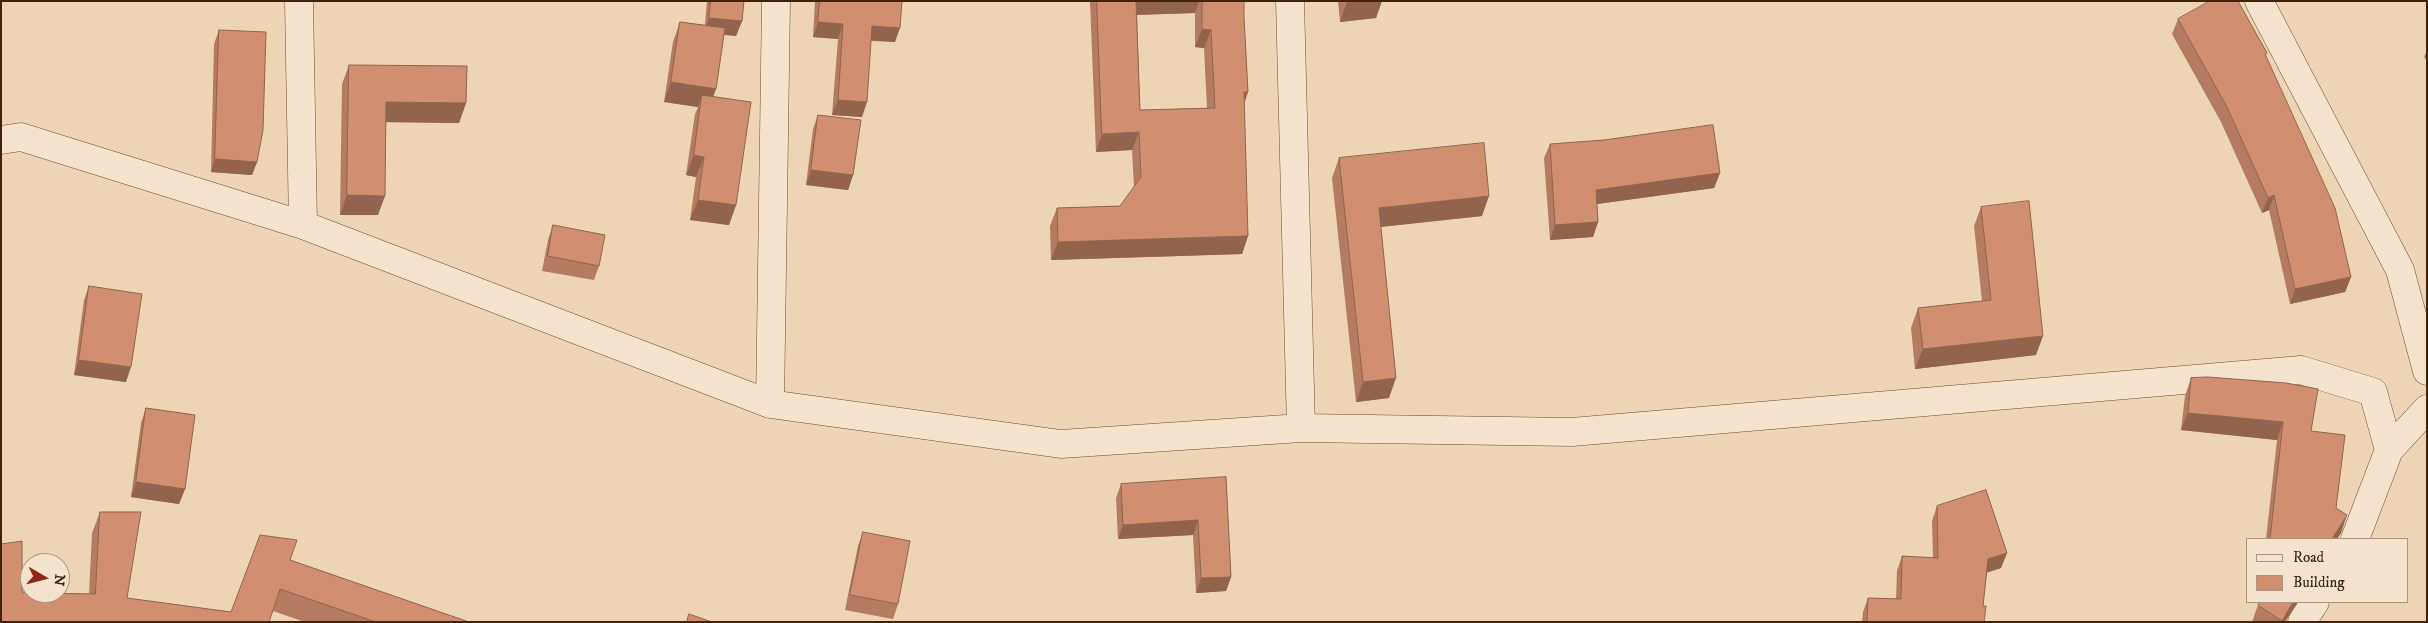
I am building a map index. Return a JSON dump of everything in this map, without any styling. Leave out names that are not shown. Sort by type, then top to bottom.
[{"type":"street","points":[[299,1],[303,225]]},
{"type":"street","points":[[770,404],[776,1]]},
{"type":"street","points":[[1290,1],[1301,428]]},
{"type":"street","points":[[2259,1],[2400,270],[2427,371]]},
{"type":"street","points":[[1,140],[21,137],[303,225],[770,404],[1061,444],[1301,428],[1572,432],[2301,370],[2373,392],[2390,450]]},
{"type":"street","points":[[2355,538],[2390,450],[2427,408]]},
{"type":"street","points":[[2302,622],[2314,603]]},
{"type":"building","points":[[711,1],[744,1],[742,21],[709,18]]},
{"type":"building","points":[[820,1],[902,1],[900,28],[872,26],[867,102],[838,100],[843,24],[818,22]]},
{"type":"building","points":[[1097,1],[1136,1],[1140,110],[1215,108],[1211,30],[1202,29],[1202,1],[1244,1],[1248,92],[1244,92],[1248,236],[1058,242],[1057,208],[1120,206],[1141,177],[1139,132],[1102,134]]},
{"type":"building","points":[[2210,1],[2238,1],[2267,53],[2265,54],[2335,208],[2351,277],[2295,289],[2274,195],[2268,198],[2227,107],[2178,19]]},
{"type":"building","points":[[680,22],[725,28],[716,89],[671,82]]},
{"type":"building","points":[[219,30],[266,32],[263,130],[257,162],[215,159]]},
{"type":"building","points":[[349,65],[467,66],[466,103],[386,102],[385,196],[347,195]]},
{"type":"building","points":[[702,95],[751,102],[736,205],[698,200],[704,157],[694,155]]},
{"type":"building","points":[[818,115],[861,120],[853,175],[811,170]]},
{"type":"building","points":[[1713,125],[1720,173],[1596,190],[1598,222],[1555,225],[1550,144],[1604,140]]},
{"type":"building","points":[[1484,143],[1489,196],[1379,208],[1396,378],[1363,382],[1339,158]]},
{"type":"building","points":[[2029,201],[2043,336],[1923,349],[1918,308],[1991,300],[1981,207]]},
{"type":"building","points":[[553,225],[605,235],[599,266],[548,256]]},
{"type":"building","points":[[89,286],[142,294],[131,367],[79,360]]},
{"type":"building","points":[[2208,377],[2286,383],[2318,389],[2311,431],[2345,435],[2336,508],[2347,515],[2333,538],[2270,538],[2283,422],[2188,413],[2191,378]]},
{"type":"building","points":[[146,408],[195,415],[185,489],[136,482]]},
{"type":"building","points":[[1226,477],[1231,577],[1201,578],[1198,520],[1123,525],[1121,484]]},
{"type":"building","points":[[1986,490],[2007,553],[1988,559],[1983,606],[1986,606],[1984,622],[1867,622],[1868,598],[1901,599],[1902,556],[1938,558],[1937,506]]},
{"type":"building","points":[[100,512],[141,512],[127,598],[231,612],[260,535],[297,540],[290,560],[469,622],[376,622],[280,589],[269,622],[1,622],[1,544],[22,541],[22,553],[20,553],[20,603],[70,603],[70,594],[95,594]]},
{"type":"building","points":[[863,532],[910,541],[898,604],[850,595]]},
{"type":"building","points":[[2259,603],[2292,603],[2282,621],[2258,605]]},
{"type":"building","points":[[689,614],[712,622],[687,622]]}]
